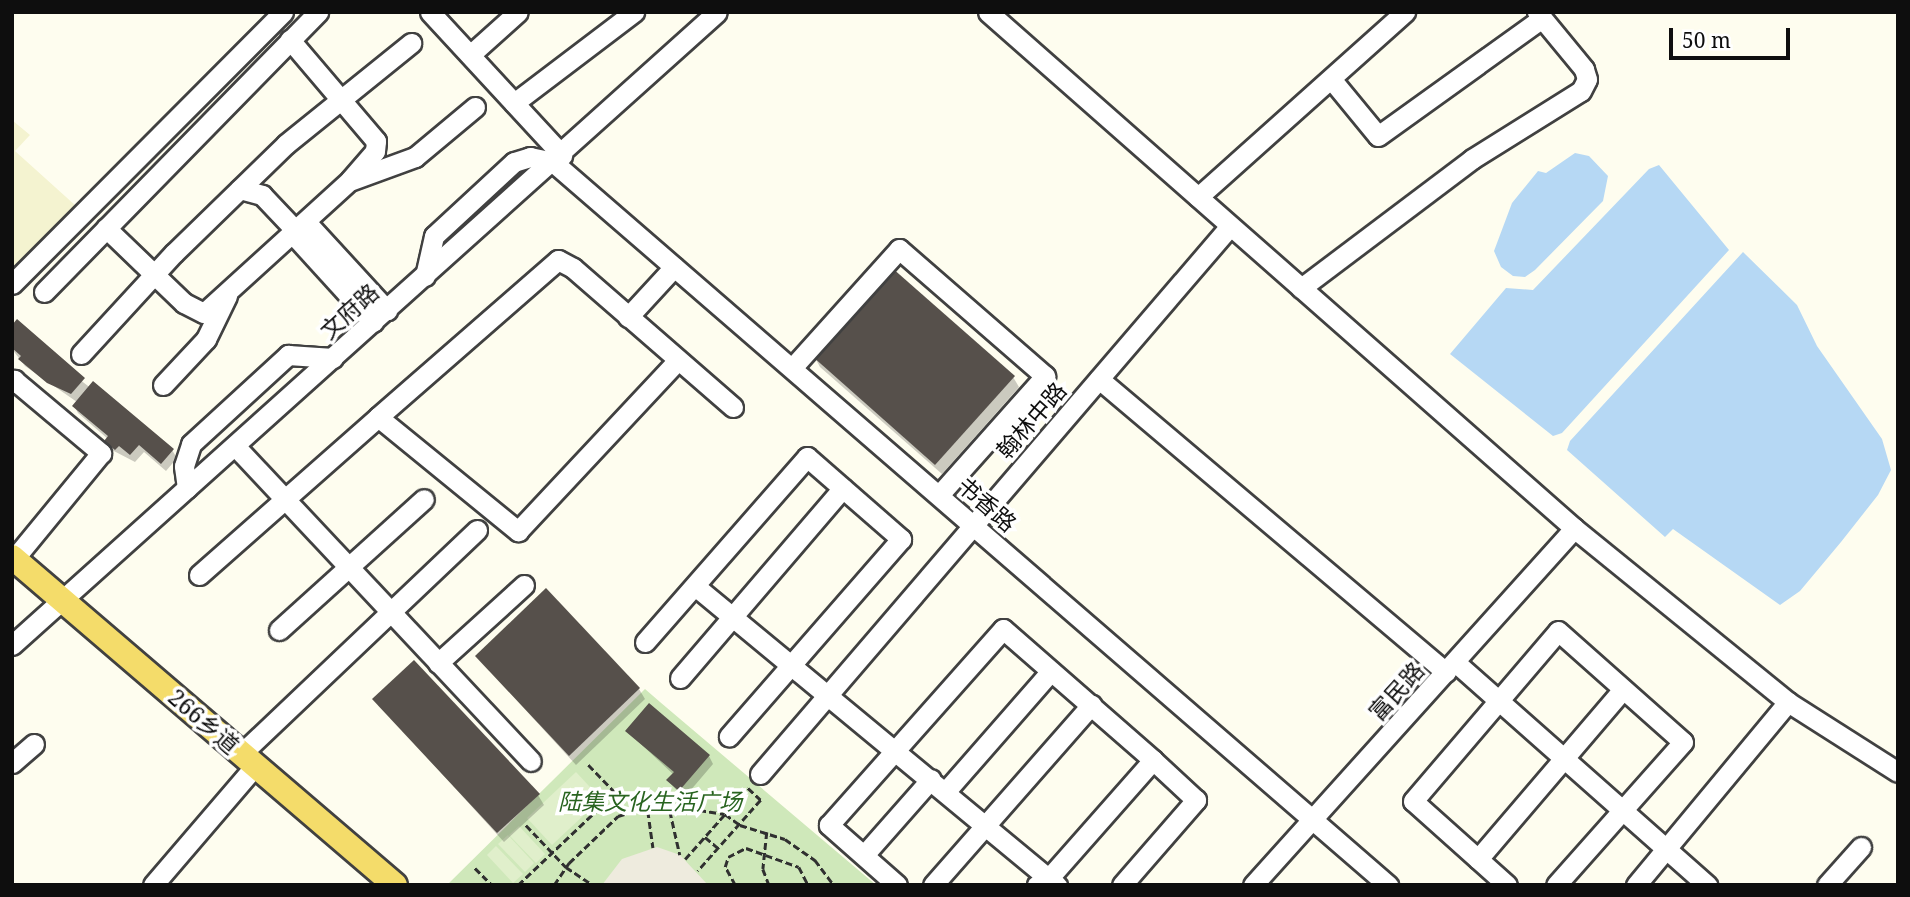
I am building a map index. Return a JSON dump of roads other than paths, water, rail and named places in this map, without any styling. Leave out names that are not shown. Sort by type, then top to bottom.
[{"type":"main road","name":"266乡道","points":[[16,564],[62,599],[395,885]]},
{"type":"street","points":[[12,284],[283,12]]},
{"type":"street","points":[[44,292],[318,12]]},
{"type":"street","name":"书香路","points":[[430,12],[514,103],[557,159],[674,267],[1315,819],[1388,885]]},
{"type":"street","points":[[470,55],[518,12]]},
{"type":"street","points":[[514,103],[634,12]]},
{"type":"street","name":"文府路","points":[[12,645],[557,159],[717,12]]},
{"type":"street","points":[[988,12],[1574,528],[1788,702],[1898,772]]},
{"type":"street","points":[[1198,197],[1405,12]]},
{"type":"street","points":[[1301,288],[1472,159],[1581,91],[1587,79],[1584,69],[1540,15],[1378,136],[1332,80]]},
{"type":"street","points":[[106,228],[193,310],[204,313],[228,294],[350,180],[375,151],[376,141],[290,40]]},
{"type":"street","points":[[81,354],[154,275],[256,173],[411,43]]},
{"type":"street","points":[[350,180],[415,157],[475,107]]},
{"type":"street","points":[[425,276],[434,236],[514,162],[522,157],[557,159]]},
{"type":"street","points":[[256,173],[262,195]]},
{"type":"street","points":[[240,190],[262,195],[380,316]]},
{"type":"street","name":"翰林中路","points":[[760,774],[1230,226]]},
{"type":"street","points":[[792,368],[898,249],[1045,376],[939,495]]},
{"type":"street","points":[[199,575],[551,262],[566,263],[733,407]]},
{"type":"street","points":[[628,317],[674,267]]},
{"type":"street","points":[[163,385],[206,339],[228,294]]},
{"type":"street","points":[[187,488],[184,466],[191,444],[288,355],[333,358]]},
{"type":"street","points":[[378,417],[519,531],[677,360]]},
{"type":"street","points":[[1098,379],[1450,667],[1498,701],[1707,885]]},
{"type":"street","points":[[12,383],[101,453],[16,564]]},
{"type":"street","points":[[234,446],[531,761]]},
{"type":"street","points":[[645,642],[807,457],[901,539],[729,736]]},
{"type":"street","points":[[680,678],[843,488]]},
{"type":"street","points":[[279,630],[424,499]]},
{"type":"street","name":"富民路","points":[[1253,885],[1574,528]]},
{"type":"street","points":[[153,885],[249,759],[391,612],[477,530]]},
{"type":"street","points":[[438,663],[524,584]]},
{"type":"street","points":[[695,586],[939,785],[1048,883],[1153,760]]},
{"type":"street","points":[[897,885],[829,825],[1003,629],[1196,800],[1122,885]]},
{"type":"street","points":[[1507,885],[1413,801],[1558,631],[1683,743],[1556,885]]},
{"type":"street","points":[[864,855],[939,785],[1051,671]]},
{"type":"street","points":[[1478,859],[1623,689]]},
{"type":"street","points":[[1636,885],[1788,702]]},
{"type":"street","points":[[933,885],[1091,705]]},
{"type":"street","points":[[12,763],[34,744]]},
{"type":"street","points":[[1827,885],[1861,847]]},
{"type":"water","points":[[1575,153],[1589,156],[1608,176],[1603,201],[1535,270],[1525,277],[1513,276],[1501,267],[1494,251],[1512,203],[1538,171],[1546,173]]},
{"type":"water","points":[[1659,165],[1729,250],[1562,433],[1553,436],[1450,354],[1506,288],[1533,290],[1649,169]]},
{"type":"water","points":[[1743,252],[1797,305],[1817,346],[1882,439],[1891,470],[1878,495],[1841,542],[1800,591],[1780,605],[1673,529],[1665,537],[1567,450],[1570,441]]},
{"type":"park label","name":"陆集文化生活广场","points":[[650,801]]}]
